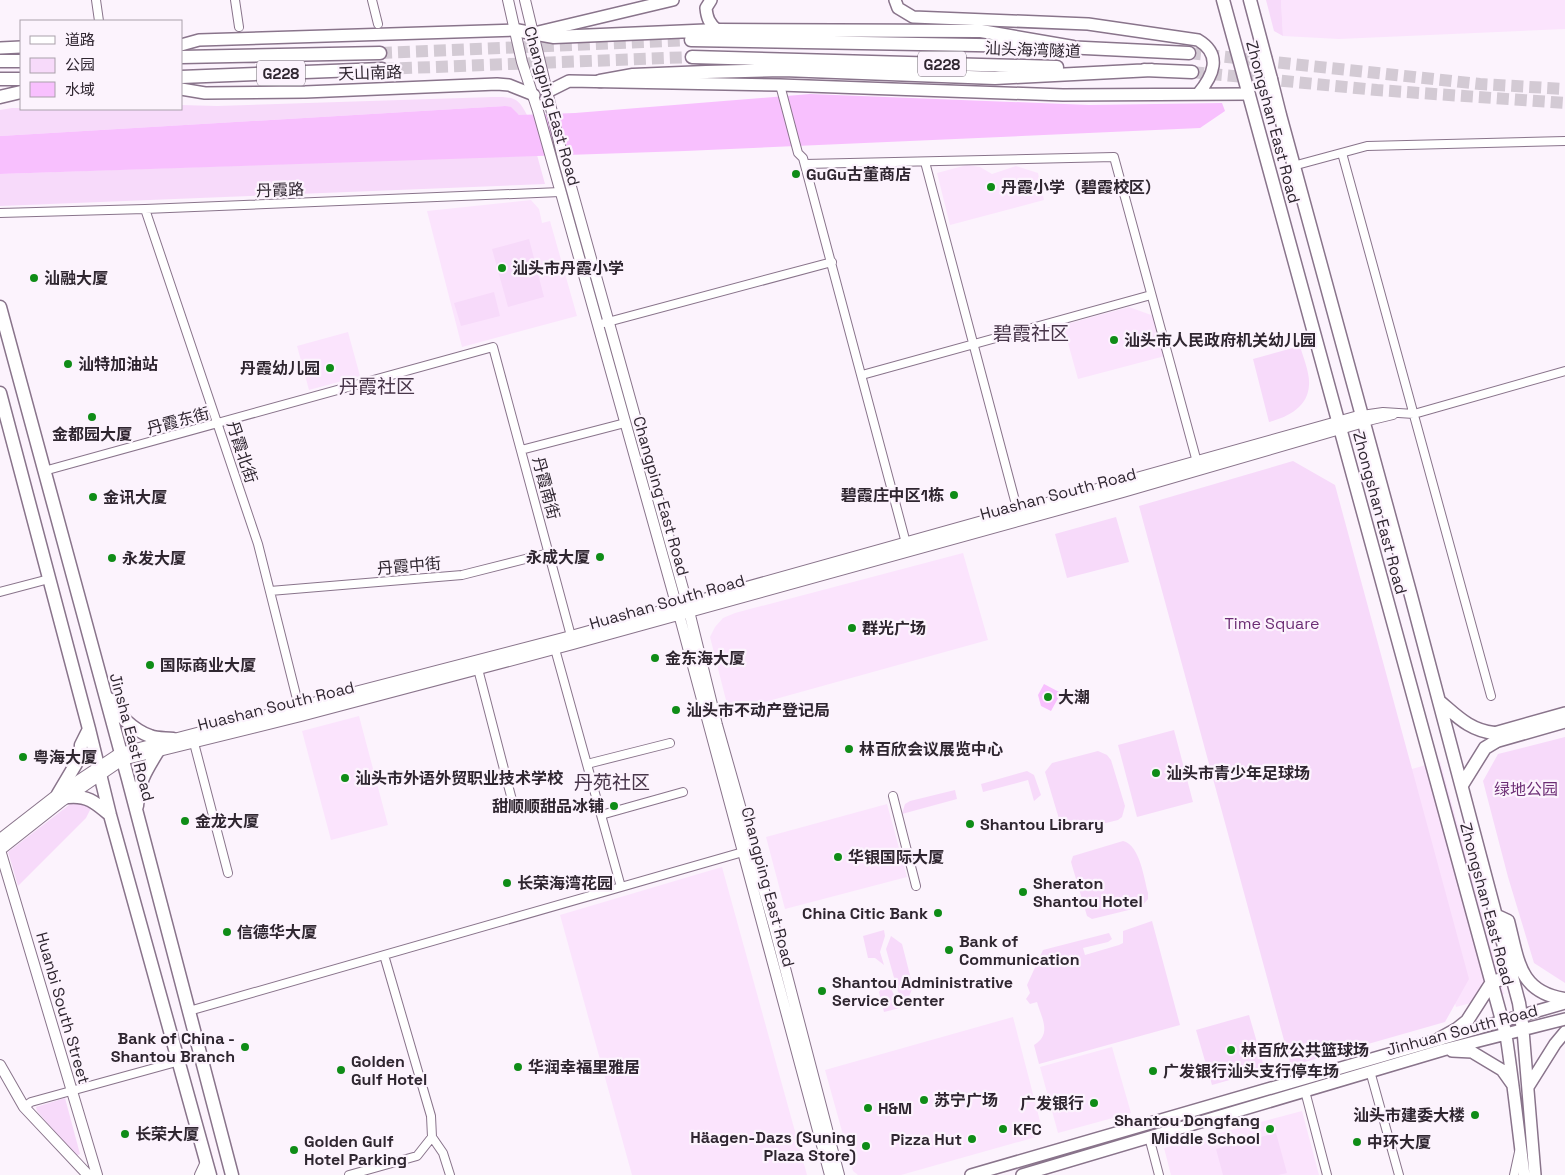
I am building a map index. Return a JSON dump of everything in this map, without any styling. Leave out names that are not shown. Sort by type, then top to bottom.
[{"type":"main road","points":[[534,33],[673,0]]},
{"type":"main road","points":[[711,0],[706,8],[707,15],[710,24],[717,30]]},
{"type":"main road","points":[[895,0],[898,8],[913,17],[1088,24],[1198,40],[1207,45],[1211,53],[1213,66],[1209,81],[1198,94]]},
{"type":"main road","name":"Zhongshan East Road","points":[[1223,0],[1506,1035]]},
{"type":"main road","name":"Zhongshan East Road","points":[[1250,0],[1293,166],[1462,786],[1512,976],[1524,1030]]},
{"type":"main road","points":[[182,40],[515,30],[554,37],[717,30],[981,31],[1073,47]]},
{"type":"main road","points":[[182,45],[199,40]]},
{"type":"main road","name":"汕头海湾隧道","points":[[691,40],[1073,47],[1189,53]]},
{"type":"main road","points":[[0,48],[20,47]]},
{"type":"main road","name":"天山南路","points":[[182,58],[380,53]]},
{"type":"main road","name":"汕头海湾隧道","points":[[692,57],[1192,72]]},
{"type":"main road","name":"天山南路","points":[[182,77],[382,69]]},
{"type":"main road","points":[[600,81],[633,75],[783,70],[995,78],[1152,70]]},
{"type":"main road","points":[[0,79],[20,79]]},
{"type":"main road","points":[[547,92],[569,81],[600,81],[1063,95],[1249,94]]},
{"type":"main road","name":"天山南路","points":[[182,94],[305,92],[498,84],[509,85],[534,95]]},
{"type":"main road","name":"天山南路","points":[[182,89],[205,94]]},
{"type":"main road","name":"Jinsha East Road","points":[[0,307],[232,1175]]},
{"type":"main road","points":[[0,393],[110,815],[180,1061],[210,1175]]},
{"type":"main road","points":[[102,686],[112,704],[138,730],[151,737],[174,739]]},
{"type":"main road","points":[[1439,701],[1468,725],[1495,737],[1565,722]]},
{"type":"main road","points":[[1462,786],[1485,748],[1495,737],[1565,713]]},
{"type":"main road","points":[[89,729],[81,745],[80,757],[63,796],[80,796],[90,799],[110,815]]},
{"type":"main road","points":[[137,816],[140,785],[145,769],[158,751]]},
{"type":"main road","points":[[1495,915],[1508,921],[1522,973],[1530,984],[1556,998],[1565,999]]},
{"type":"main road","points":[[1441,1045],[1467,1020],[1492,982],[1512,976]]},
{"type":"main road","name":"Jinhuan South Road","points":[[1022,1175],[1370,1072],[1503,1021],[1565,1003]]},
{"type":"main road","name":"Jinhuan South Road","points":[[971,1175],[1441,1045],[1506,1035],[1565,1019]]},
{"type":"main road","points":[[1524,1030],[1533,1174]]},
{"type":"main road","points":[[1528,1088],[1565,1032]]},
{"type":"main road","points":[[1506,1035],[1514,1087],[1519,1149],[1533,1174]]},
{"type":"main road","points":[[1441,1045],[1472,1052],[1502,1070],[1514,1087]]},
{"type":"street","points":[[96,0],[99,20]]},
{"type":"street","points":[[235,0],[240,27]]},
{"type":"street","points":[[372,0],[378,24]]},
{"type":"street","name":"Changping East Road","points":[[508,0],[527,81],[534,95],[625,423],[683,609],[774,926],[838,1175]]},
{"type":"street","name":"Changping East Road","points":[[525,0],[563,158],[609,322],[743,852],[830,1175]]},
{"type":"street","points":[[782,88],[798,153],[803,158],[805,164],[832,262],[906,543]]},
{"type":"street","points":[[1293,166],[1367,146],[1565,141]]},
{"type":"street","points":[[1342,153],[1492,696]]},
{"type":"street","points":[[805,164],[1114,158],[1197,462]]},
{"type":"street","points":[[925,162],[1018,512]]},
{"type":"street","name":"丹霞路","points":[[0,213],[560,192]]},
{"type":"street","name":"丹霞北街","points":[[145,209],[258,544],[299,707]]},
{"type":"street","points":[[599,325],[832,262]]},
{"type":"street","points":[[862,376],[1152,295]]},
{"type":"street","name":"丹霞东街","points":[[44,471],[493,347]]},
{"type":"street","name":"丹霞南街","points":[[493,347],[571,636]]},
{"type":"street","points":[[1339,425],[1383,412],[1414,414],[1565,371]]},
{"type":"street","points":[[521,450],[625,423]]},
{"type":"street","name":"Huashan South Road","points":[[121,756],[158,751],[194,743],[555,649],[906,543],[1197,462],[1339,425]]},
{"type":"street","name":"Huashan South Road","points":[[0,839],[121,756],[174,739],[571,636],[683,609],[1123,492],[1339,425]]},
{"type":"street","name":"丹霞中街","points":[[270,591],[462,575],[549,553]]},
{"type":"street","points":[[0,592],[49,579]]},
{"type":"street","points":[[555,649],[621,887]]},
{"type":"street","points":[[478,669],[512,800]]},
{"type":"street","points":[[194,743],[228,873]]},
{"type":"street","points":[[587,764],[670,743]]},
{"type":"street","points":[[601,815],[683,792]]},
{"type":"street","name":"Huashan South Road","points":[[0,850],[63,796]]},
{"type":"street","points":[[893,796],[916,886]]},
{"type":"street","name":"Huanbi South Street","points":[[0,850],[97,1175]]},
{"type":"street","points":[[189,1011],[743,852]]},
{"type":"street","points":[[384,955],[431,1116],[432,1138],[442,1153],[450,1175]]},
{"type":"street","points":[[24,1107],[31,1102],[180,1061]]},
{"type":"street","points":[[0,1065],[24,1107],[88,1175]]},
{"type":"street","points":[[1370,1072],[1398,1175]]},
{"type":"street","points":[[1305,1091],[1327,1175]]},
{"type":"street","points":[[1150,1137],[1159,1175]]},
{"type":"street","points":[[349,1175],[417,1156],[432,1138]]},
{"type":"street","points":[[1514,1175],[1519,1149]]},
{"type":"street","points":[[200,1175],[206,1162]]},
{"type":"shaded area","points":[[1281,0],[1565,0],[1565,29],[1339,39],[1283,36]]},
{"type":"shaded area","name":"丹霞小学（碧霞校区）","points":[[967,165],[980,167],[992,174],[1016,166],[1038,173],[1044,200],[950,225],[937,173]]},
{"type":"shaded area","name":"汕头市丹霞小学","points":[[531,200],[539,209],[542,223],[550,221],[577,316],[462,347],[427,211]]},
{"type":"shaded area","name":"汕头市人民政府机关幼儿园","points":[[1129,307],[1154,316],[1165,356],[1078,379],[1063,325]]},
{"type":"shaded area","name":"丹霞幼儿园","points":[[348,332],[360,376],[309,390],[297,346]]},
{"type":"shaded area","points":[[963,553],[988,640],[729,712],[710,637],[715,627],[723,618],[735,613]]},
{"type":"shaded area","name":"汕头市外语外贸职业技术学校","points":[[359,716],[388,825],[331,840],[302,731]]},
{"type":"shaded area","points":[[1440,761],[1504,994],[1456,1007],[1391,775]]},
{"type":"shaded area","name":"华银国际大厦","points":[[887,804],[907,877],[785,909],[766,837]]},
{"type":"shaded area","points":[[722,867],[807,1175],[632,1175],[560,915]]},
{"type":"shaded area","points":[[1013,1017],[1041,1125],[1036,1137],[901,1175],[858,1175],[853,1171],[825,1070]]},
{"type":"shaded area","points":[[1112,1047],[1131,1113],[1058,1133],[1040,1067]]},
{"type":"shaded area","name":"Shantou Dongfang Middle School","points":[[1302,1111],[1319,1175],[1171,1175],[1164,1148]]},
{"type":"green space","points":[[1266,0],[1281,0],[1283,36],[1274,31]]},
{"type":"green space","points":[[505,97],[518,101],[527,115],[519,115],[505,106],[0,136],[0,110],[12,108],[20,108],[20,110],[182,110],[182,105],[217,106]]},
{"type":"green space","points":[[537,155],[545,184],[0,206],[0,174]]},
{"type":"green space","points":[[529,239],[544,297],[508,307],[492,249]]},
{"type":"green space","points":[[494,292],[500,316],[461,326],[454,303]]},
{"type":"green space","points":[[1300,346],[1308,375],[1308,393],[1296,410],[1269,422],[1253,359]]},
{"type":"green space","name":"Time Square","points":[[1293,461],[1335,485],[1469,979],[1445,1022],[1291,1066],[1139,506]]},
{"type":"green space","points":[[1116,517],[1129,562],[1067,578],[1055,534]]},
{"type":"green space","name":"汕头市青少年足球场","points":[[1174,730],[1193,802],[1137,817],[1118,745]]},
{"type":"green space","name":"绿地公园","points":[[1565,737],[1565,983],[1534,963],[1508,877],[1483,781],[1498,754]]},
{"type":"green space","points":[[1098,751],[1107,755],[1111,760],[1125,806],[1122,817],[1118,820],[1069,832],[1062,829],[1045,772],[1052,763]]},
{"type":"green space","points":[[1027,771],[1034,775],[1041,795],[1034,801],[1028,780],[983,792],[981,784]]},
{"type":"green space","points":[[955,790],[957,799],[902,814],[905,804],[910,801]]},
{"type":"green space","points":[[75,802],[91,808],[86,818],[18,886],[8,852]]},
{"type":"green space","points":[[1123,841],[1134,849],[1143,871],[1148,899],[1141,907],[1092,919],[1087,916],[1071,862],[1073,856]]},
{"type":"green space","points":[[1152,921],[1180,1025],[1039,1064],[1034,1045],[1043,1036],[1043,1020],[1037,1002],[1030,1004],[1026,999],[1030,993],[1027,985],[1043,950],[1109,933],[1112,939],[1108,942],[1083,948],[1085,955],[1123,943],[1123,931]]},
{"type":"green space","points":[[884,930],[885,936],[880,952],[884,965],[875,958],[868,958],[863,936]]},
{"type":"green space","points":[[891,936],[902,944],[913,987],[907,1001],[898,992],[886,949]]},
{"type":"green space","points":[[887,978],[893,993],[904,1007],[884,1012],[879,992],[886,983]]},
{"type":"green space","name":"林百欣公共篮球场","points":[[1249,1015],[1265,1070],[1212,1085],[1196,1030]]},
{"type":"green space","points":[[65,1098],[80,1154],[76,1156],[37,1111],[36,1107]]},
{"type":"green space","points":[[1276,1133],[1287,1173],[1278,1175],[1223,1175],[1216,1149]]},
{"type":"water","points":[[810,94],[1089,105],[1222,103],[1225,111],[1200,128],[685,151],[0,174],[0,136],[505,106],[511,107],[519,115],[575,113]]},
{"type":"water","points":[[1044,684],[1061,693],[1051,711],[1041,706],[1038,695]]},
{"type":"tunnel","points":[[380,53],[691,40]]},
{"type":"tunnel","points":[[1189,53],[1480,84],[1565,89]]},
{"type":"tunnel","points":[[382,69],[692,57]]},
{"type":"tunnel","points":[[1192,72],[1377,90],[1565,103]]},
{"type":"place","name":"GuGu古董商店","points":[[796,174]]},
{"type":"place","name":"丹霞小学（碧霞校区）","points":[[991,187]]},
{"type":"place","name":"汕头市丹霞小学","points":[[502,268]]},
{"type":"place","name":"汕融大厦","points":[[34,278]]},
{"type":"place","name":"汕头市人民政府机关幼儿园","points":[[1114,340]]},
{"type":"place","name":"汕特加油站","points":[[68,364]]},
{"type":"place","name":"丹霞幼儿园","points":[[330,368]]},
{"type":"place","name":"金都园大厦","points":[[92,417]]},
{"type":"place","name":"碧霞庄中区1栋","points":[[954,495]]},
{"type":"place","name":"金讯大厦","points":[[93,497]]},
{"type":"place","name":"永成大厦","points":[[600,557]]},
{"type":"place","name":"永发大厦","points":[[112,558]]},
{"type":"place","name":"群光广场","points":[[852,628]]},
{"type":"place","name":"金东海大厦","points":[[655,658]]},
{"type":"place","name":"国际商业大厦","points":[[150,665]]},
{"type":"place","name":"大潮","points":[[1048,697]]},
{"type":"place","name":"汕头市不动产登记局","points":[[676,710]]},
{"type":"place","name":"林百欣会议展览中心","points":[[849,749]]},
{"type":"place","name":"粤海大厦","points":[[23,757]]},
{"type":"place","name":"汕头市青少年足球场","points":[[1156,773]]},
{"type":"place","name":"汕头市外语外贸职业技术学校","points":[[345,778]]},
{"type":"place","name":"甜顺顺甜品冰铺","points":[[614,806]]},
{"type":"place","name":"金龙大厦","points":[[185,821]]},
{"type":"place","name":"Shantou Library","points":[[970,824]]},
{"type":"place","name":"华银国际大厦","points":[[838,857]]},
{"type":"place","name":"长荣海湾花园","points":[[507,883]]},
{"type":"place","name":"Sheraton Shantou Hotel","points":[[1023,892]]},
{"type":"place","name":"China Citic Bank","points":[[938,913]]},
{"type":"place","name":"信德华大厦","points":[[227,932]]},
{"type":"place","name":"Bank of Communication","points":[[949,950]]},
{"type":"place","name":"Shantou Administrative Service Center","points":[[822,991]]},
{"type":"place","name":"Bank of China - Shantou Branch","points":[[245,1047]]},
{"type":"place","name":"林百欣公共篮球场","points":[[1231,1050]]},
{"type":"place","name":"华润幸福里雅居","points":[[518,1067]]},
{"type":"place","name":"Golden Gulf Hotel","points":[[341,1070]]},
{"type":"place","name":"广发银行汕头支行停车场","points":[[1153,1071]]},
{"type":"place","name":"苏宁广场","points":[[924,1100]]},
{"type":"place","name":"广发银行","points":[[1094,1103]]},
{"type":"place","name":"H&M","points":[[868,1108]]},
{"type":"place","name":"汕头市建委大楼","points":[[1475,1115]]},
{"type":"place","name":"KFC","points":[[1003,1129]]},
{"type":"place","name":"Shantou Dongfang Middle School","points":[[1270,1129]]},
{"type":"place","name":"长荣大厦","points":[[125,1134]]},
{"type":"place","name":"Pizza Hut","points":[[972,1139]]},
{"type":"place","name":"中环大厦","points":[[1357,1142]]},
{"type":"place","name":"Häagen-Dazs (Suning Plaza Store)","points":[[866,1146]]},
{"type":"place","name":"Golden Gulf Hotel Parking","points":[[294,1150]]},
{"type":"district","name":"碧霞社区","points":[[1031,333]]},
{"type":"district","name":"丹霞社区","points":[[377,386]]},
{"type":"district","name":"丹苑社区","points":[[612,782]]}]
